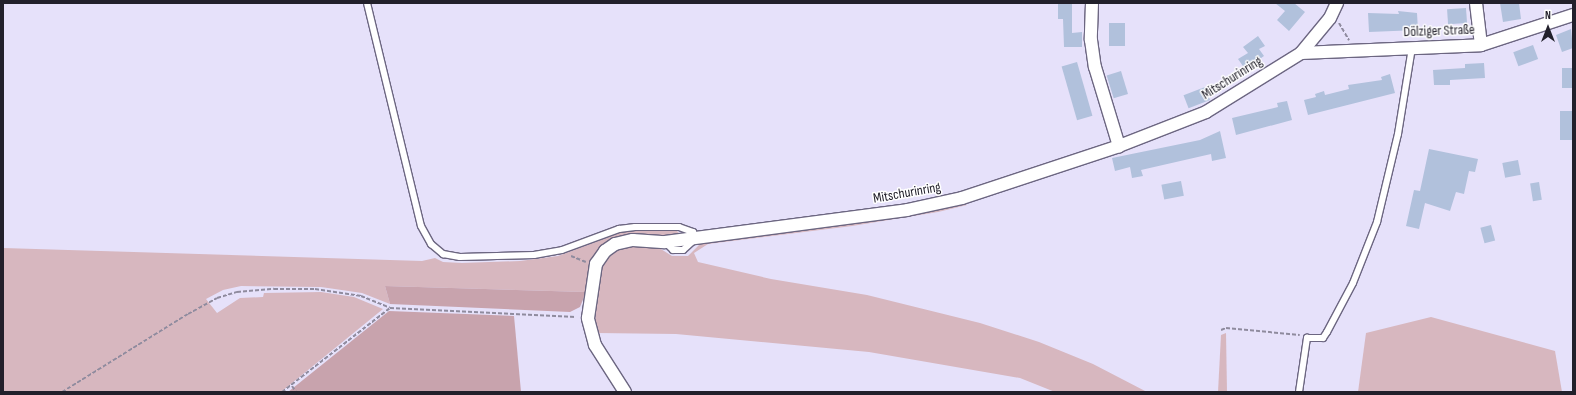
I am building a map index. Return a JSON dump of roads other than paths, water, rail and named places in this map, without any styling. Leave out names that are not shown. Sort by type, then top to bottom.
[{"type":"street","points":[[1092,3],[1091,40],[1095,67],[1119,146]]},
{"type":"street","name":"Mitschurinring","points":[[625,392],[595,345],[588,318],[596,264],[605,250],[615,244],[633,240],[665,242],[694,236],[933,205],[962,198],[1119,146],[1206,112],[1301,53],[1330,18],[1337,3]]},
{"type":"street","points":[[1476,3],[1481,45]]},
{"type":"street","name":"Dölziger Straße","points":[[1301,53],[1481,45],[1573,15]]},
{"type":"lane","points":[[366,3],[421,226],[431,244],[443,254],[460,257],[534,255],[562,250],[624,228],[679,227],[688,229],[694,236]]},
{"type":"lane","points":[[1299,392],[1307,338],[1323,338],[1327,332],[1353,283],[1377,222],[1398,134],[1412,47]]}]
